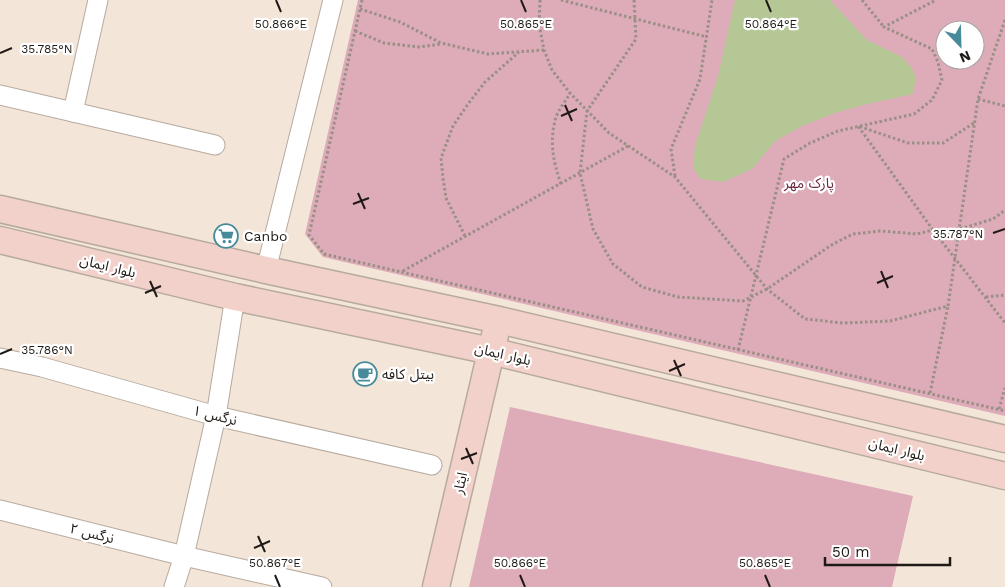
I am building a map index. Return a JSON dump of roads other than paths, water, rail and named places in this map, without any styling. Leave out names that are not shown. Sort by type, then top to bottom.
[{"type":"street","points":[[73,112],[98,0]]},
{"type":"street","points":[[266,270],[333,0]]},
{"type":"street","points":[[0,95],[215,144]]},
{"type":"street","points":[[0,209],[266,270],[498,320],[1005,439]]},
{"type":"street","name":"بلوار ایمان","points":[[0,240],[235,297],[491,351],[1005,476]]},
{"type":"street","points":[[174,587],[184,556],[216,416],[235,297]]},
{"type":"street","name":"ایثار","points":[[436,587],[498,320]]},
{"type":"street","name":"نرگس ۱","points":[[0,358],[42,367],[216,416],[432,466]]},
{"type":"street","name":"نرگس ۲","points":[[0,510],[184,556],[322,587]]},
{"type":"place","name":"Canbo","points":[[226,236]]},
{"type":"place","name":"بیتل کافه","points":[[365,374]]},
{"type":"park label","name":"پارک مهر","points":[[809,183]]}]
